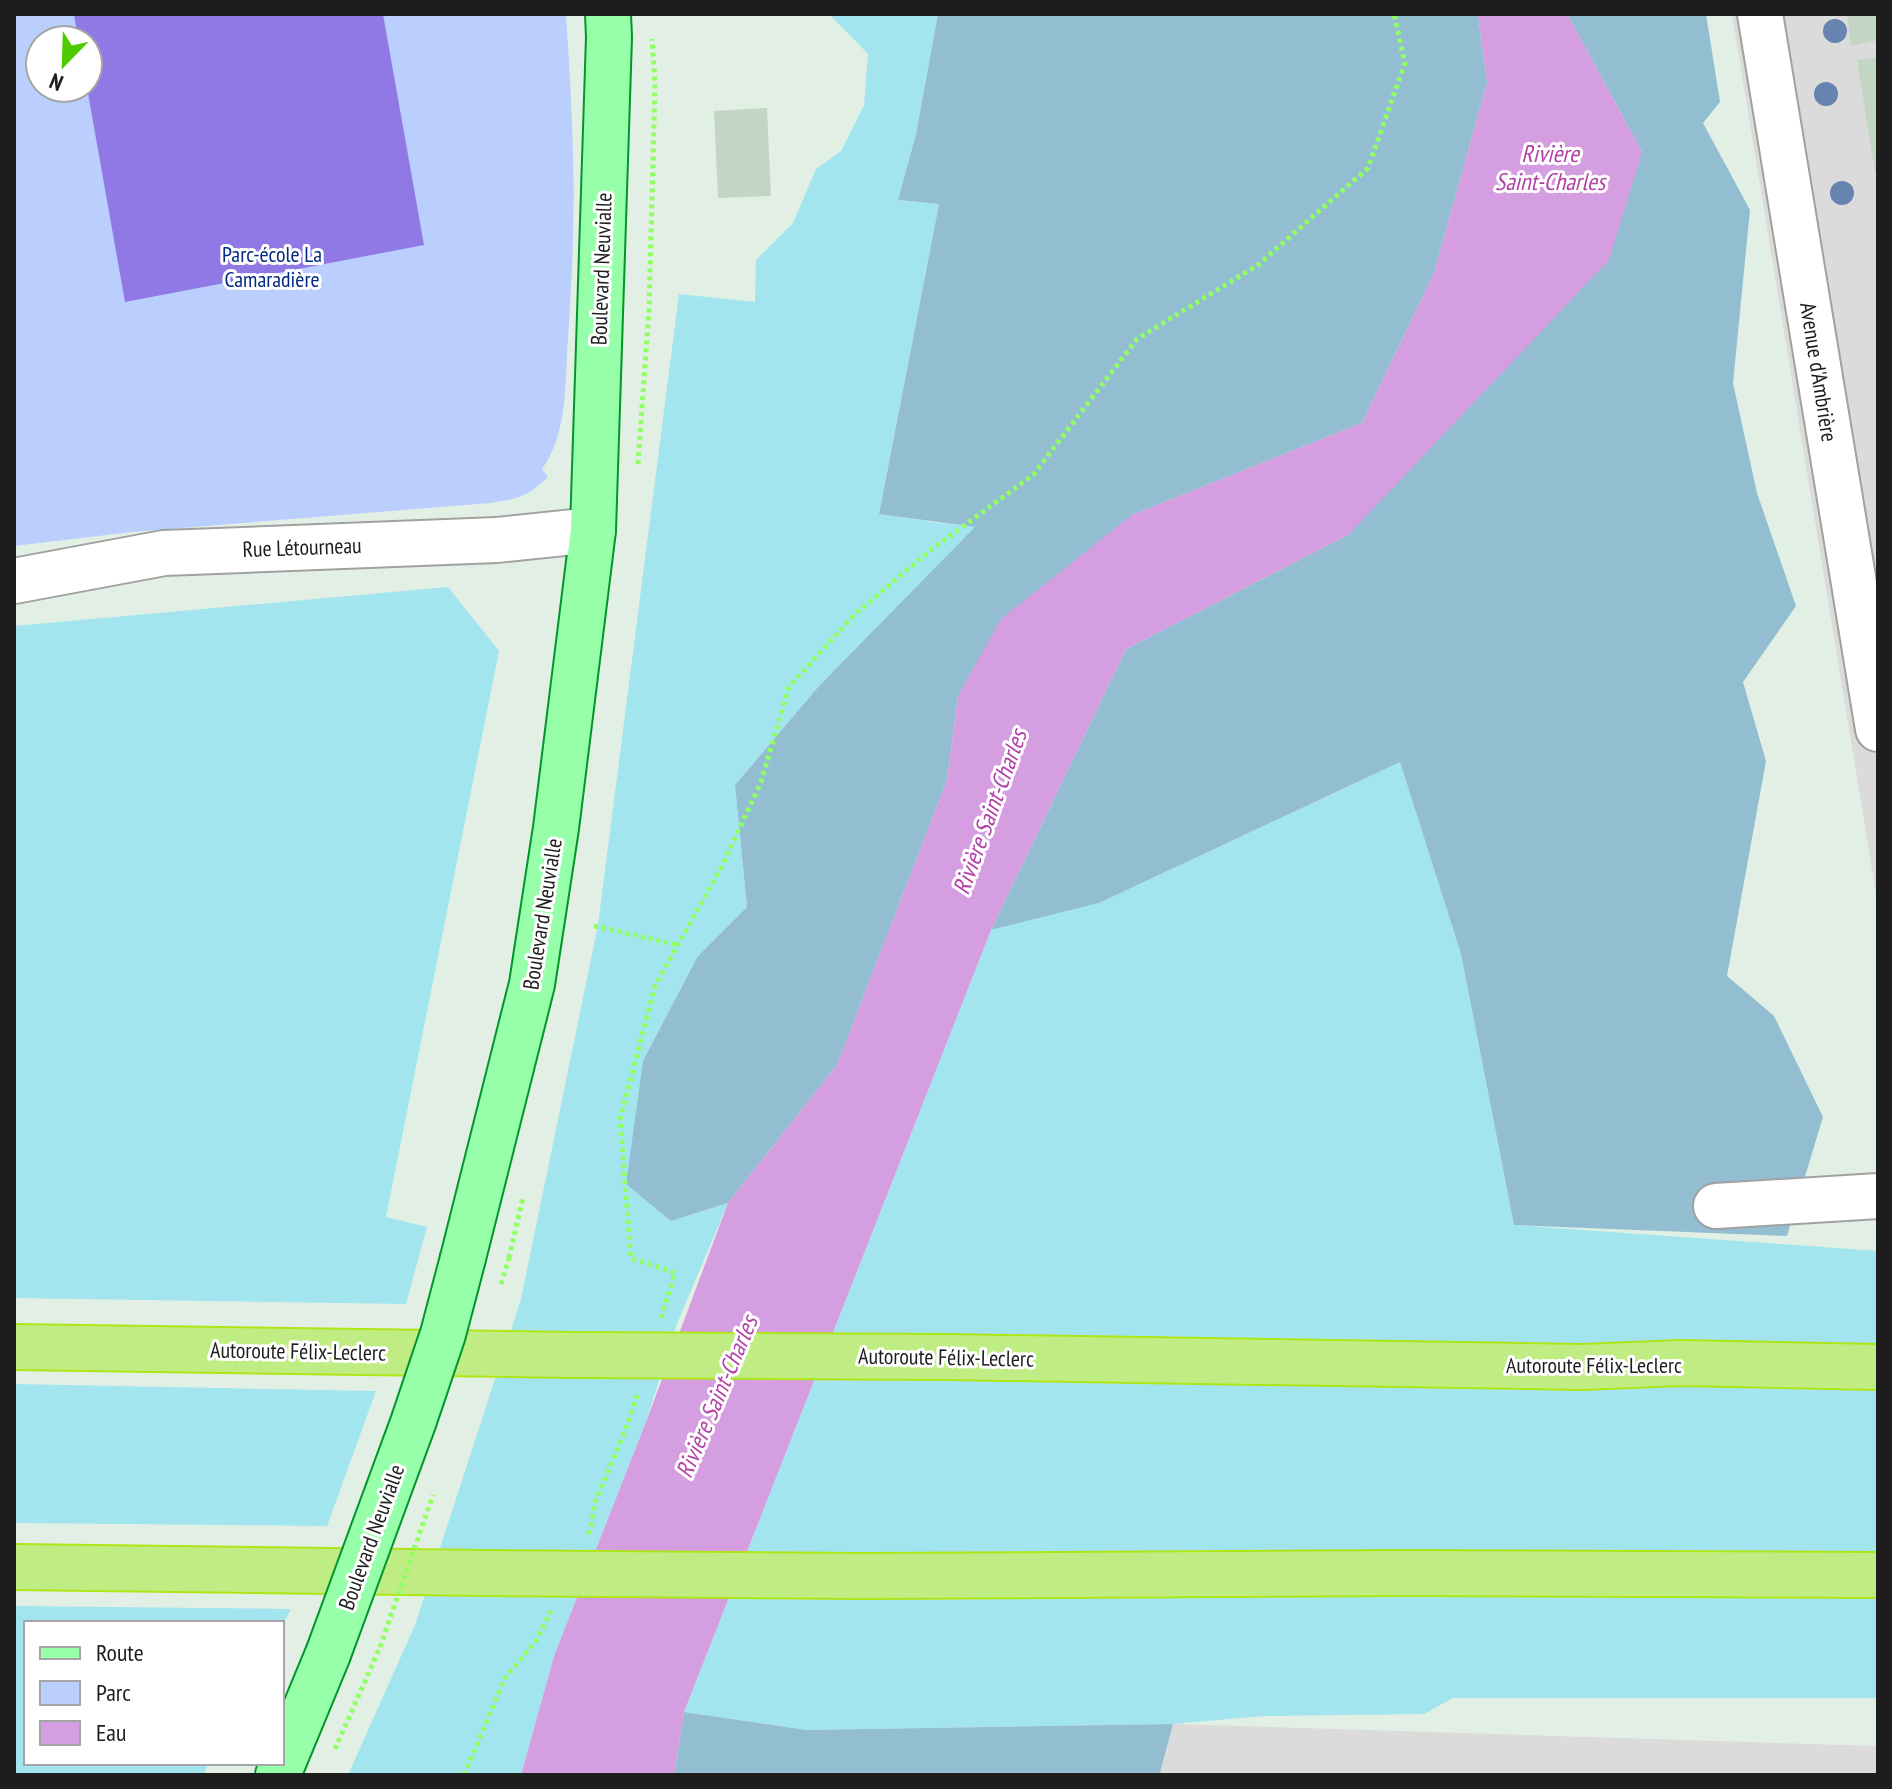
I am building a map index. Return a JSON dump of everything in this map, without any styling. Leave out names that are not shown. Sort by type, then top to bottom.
[{"type":"highway","name":"Autoroute Félix-Leclerc","points":[[14,1347],[1582,1367],[1681,1363],[1878,1367]]},
{"type":"highway","points":[[1681,1363],[1878,1357]]},
{"type":"highway","points":[[14,1567],[864,1576],[1798,1574],[1878,1577]]},
{"type":"main road","name":"Boulevard Neuvialle","points":[[284,1760],[328,1654],[443,1334],[532,984],[556,828],[593,530],[608,14]]},
{"type":"street","name":"Avenue d'Ambrière","points":[[1760,14],[1878,729]]},
{"type":"street","name":"Rue Létourneau","points":[[14,581],[164,553],[497,540],[593,530]]},
{"type":"street","points":[[1716,1206],[1878,1196]]},
{"type":"path","points":[[657,1331],[675,1273],[631,1258],[620,1119],[655,986],[722,866],[761,782],[789,687],[855,614],[932,549],[1033,475],[1137,339],[1258,265],[1368,168],[1405,63],[1394,14]]},
{"type":"path","points":[[594,926],[678,945]]},
{"type":"path","points":[[585,1540],[592,1526],[595,1502],[639,1390]]},
{"type":"path","points":[[330,1761],[380,1647],[435,1487]]},
{"type":"path","points":[[464,1775],[505,1678],[536,1641],[557,1598]]},
{"type":"shaded area","points":[[829,14],[938,14],[916,134],[898,200],[939,204],[879,513],[976,527],[819,686],[735,785],[747,907],[698,956],[671,1221],[728,1203],[676,1326],[646,1422],[554,1656],[521,1775],[348,1775],[415,1625],[521,1299],[598,925],[679,294],[755,302],[756,260],[793,223],[816,169],[841,151],[864,105],[868,54]]},
{"type":"shaded area","points":[[938,14],[1478,14],[1487,83],[1434,273],[1362,423],[1132,515],[958,696],[947,780],[837,1065],[728,1203],[671,1221],[626,1184],[643,1061],[698,956],[747,907],[735,785],[819,686],[975,527],[879,514],[939,204],[898,200],[916,134]]},
{"type":"shaded area","points":[[1567,14],[1706,14],[1720,102],[1703,123],[1750,210],[1733,383],[1757,493],[1796,606],[1743,682],[1766,761],[1727,976],[1774,1016],[1823,1117],[1787,1236],[1514,1225],[1461,954],[1400,762],[1099,903],[991,930],[1126,649],[1348,535],[1642,152]]},
{"type":"shaded area","points":[[1732,14],[1878,14],[1878,906]]},
{"type":"shaded area","points":[[448,587],[499,651],[386,1217],[427,1227],[406,1304],[14,1298],[14,626]]},
{"type":"shaded area","points":[[1400,762],[1461,954],[1514,1225],[1878,1251],[1878,1698],[1453,1698],[1424,1714],[1263,1716],[1173,1724],[807,1730],[684,1712],[991,930],[1099,903]]},
{"type":"shaded area","points":[[14,1384],[376,1391],[327,1526],[14,1523]]},
{"type":"shaded area","points":[[14,1606],[291,1609],[284,1621],[24,1621],[24,1765],[208,1765],[203,1775],[14,1775]]},
{"type":"shaded area","points":[[684,1712],[807,1730],[1173,1724],[1160,1773],[1156,1775],[674,1775]]},
{"type":"shaded area","points":[[1173,1724],[1878,1746],[1878,1775],[1156,1775],[1160,1773]]},
{"type":"green space","name":"Parc-école La Camaradière","points":[[14,14],[566,14],[573,155],[572,270],[564,407],[557,440],[542,469],[548,477],[522,496],[490,503],[132,532],[14,546]]},
{"type":"green space","points":[[74,14],[383,14],[424,245],[125,302],[90,104],[104,104],[104,24],[76,24]]},
{"type":"water","name":"Rivière Saint-Charles","points":[[1478,14],[1567,14],[1642,152],[1609,260],[1348,535],[1126,649],[991,930],[684,1712],[674,1775],[521,1775],[554,1656],[728,1203],[837,1065],[947,780],[958,696],[1001,619],[1132,515],[1362,423],[1434,273],[1487,83]]},
{"type":"building","points":[[1847,14],[1878,14],[1878,40],[1851,46]]},
{"type":"building","points":[[1878,57],[1878,171],[1875,172],[1857,60]]},
{"type":"building","points":[[767,108],[771,196],[718,198],[714,111]]}]
